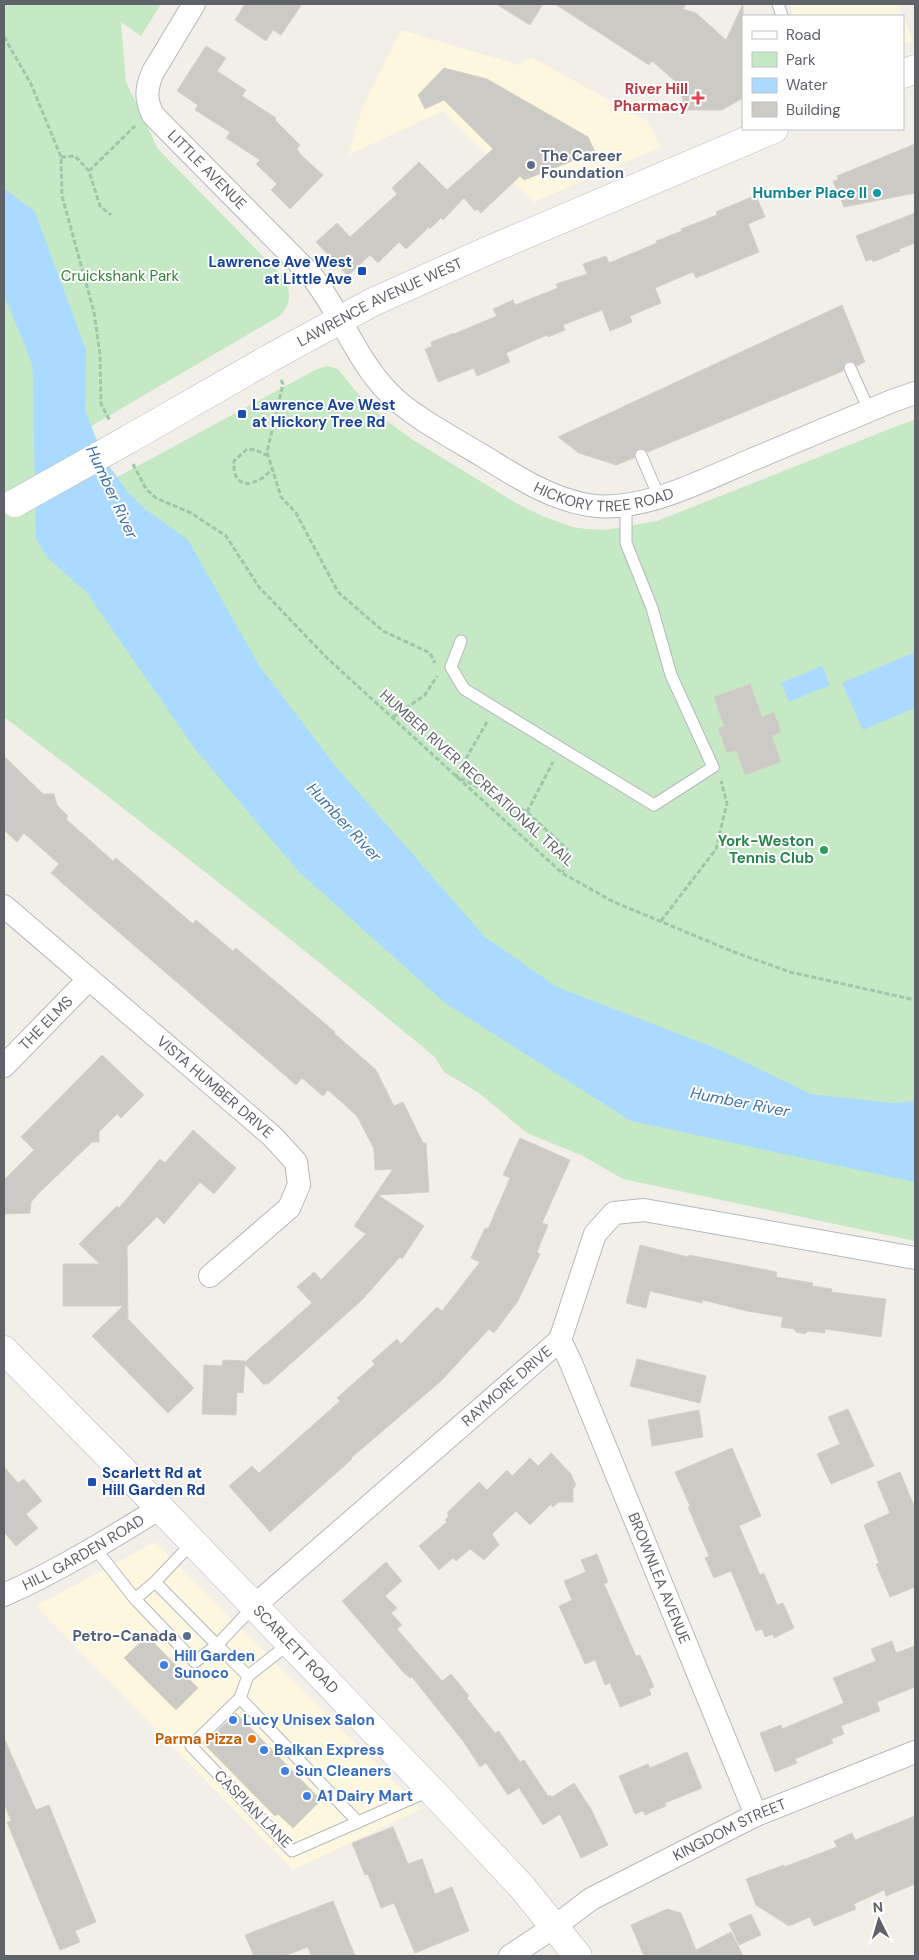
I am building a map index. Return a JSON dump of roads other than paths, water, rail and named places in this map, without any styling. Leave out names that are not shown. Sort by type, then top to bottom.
[{"type":"main road","name":"LAWRENCE AVENUE WEST","points":[[9,507],[270,358],[373,302],[772,130]]},
{"type":"main road","name":"SCARLETT ROAD","points":[[4,1350],[193,1542],[431,1790],[522,1887],[578,1956]]},
{"type":"street","name":"LITTLE AVENUE","points":[[194,4],[153,72],[146,94],[153,115],[310,274],[319,285],[340,320]]},
{"type":"street","name":"HICKORY TREE ROAD","points":[[340,320],[361,356],[389,394],[431,424],[530,484],[551,495],[590,506],[626,505],[659,497],[869,410],[915,393]]},
{"type":"street","name":"VISTA HUMBER DRIVE","points":[[9,911],[272,1136],[296,1162],[299,1184],[289,1208],[210,1276]]},
{"type":"street","name":"THE ELMS","points":[[4,1066],[88,980]]},
{"type":"street","name":"RAYMORE DRIVE","points":[[254,1606],[560,1340],[595,1234],[614,1213],[644,1210],[915,1258]]},
{"type":"street","name":"BROWNLEA AVENUE","points":[[560,1340],[756,1815]]},
{"type":"street","name":"HILL GARDEN ROAD","points":[[4,1595],[94,1547],[160,1508]]},
{"type":"street","name":"KINGDOM STREET","points":[[510,1956],[554,1927],[591,1899],[756,1815],[915,1752]]},
{"type":"lane","points":[[850,368],[869,410]]},
{"type":"lane","points":[[641,455],[659,497]]},
{"type":"lane","points":[[461,641],[451,667],[464,689],[654,805],[713,767],[671,675],[652,608],[626,543],[626,505]]},
{"type":"lane","points":[[135,1599],[155,1582],[193,1542]]},
{"type":"lane","points":[[94,1547],[135,1599],[195,1662],[217,1645],[254,1606]]},
{"type":"lane","points":[[155,1582],[248,1676]]},
{"type":"lane","points":[[290,1643],[248,1676],[240,1698],[358,1822]]},
{"type":"lane","name":"CASPIAN LANE","points":[[240,1698],[191,1746],[292,1851],[431,1790]]},
{"type":"water","points":[[4,188],[35,212],[86,350],[85,410],[104,459],[128,492],[145,509],[188,540],[260,667],[337,768],[485,937],[557,987],[718,1049],[811,1094],[892,1103],[915,1101],[915,1182],[631,1121],[445,1003],[298,871],[195,749],[87,593],[47,557],[36,539],[31,297],[21,279],[4,269]]},
{"type":"water","points":[[915,652],[915,708],[863,730],[842,683]]},
{"type":"water","points":[[822,666],[830,685],[789,702],[781,683]]},
{"type":"waterway","name":"Humber River","points":[[4,246],[53,362]]},
{"type":"place","name":"River Hill Pharmacy","points":[[698,98]]},
{"type":"place","name":"The Career Foundation","points":[[531,165]]},
{"type":"place","name":"Humber Place II","points":[[877,193]]},
{"type":"place","name":"Lawrence Ave West at Little Ave","points":[[362,271]]},
{"type":"place","name":"Lawrence Ave West at Hickory Tree Rd","points":[[242,414]]},
{"type":"place","name":"York-Weston Tennis Club","points":[[824,850]]},
{"type":"place","name":"Scarlett Rd at Hill Garden Rd","points":[[92,1482]]},
{"type":"place","name":"Petro-Canada","points":[[187,1636]]},
{"type":"place","name":"Hill Garden Sunoco","points":[[164,1665]]},
{"type":"place","name":"Lucy Unisex Salon","points":[[233,1720]]},
{"type":"place","name":"Parma Pizza","points":[[252,1739]]},
{"type":"place","name":"Balkan Express","points":[[264,1750]]},
{"type":"place","name":"Sun Cleaners","points":[[285,1771]]},
{"type":"place","name":"A1 Dairy Mart","points":[[307,1796]]},
{"type":"park label","name":"Cruickshank Park","points":[[120,276]]}]
